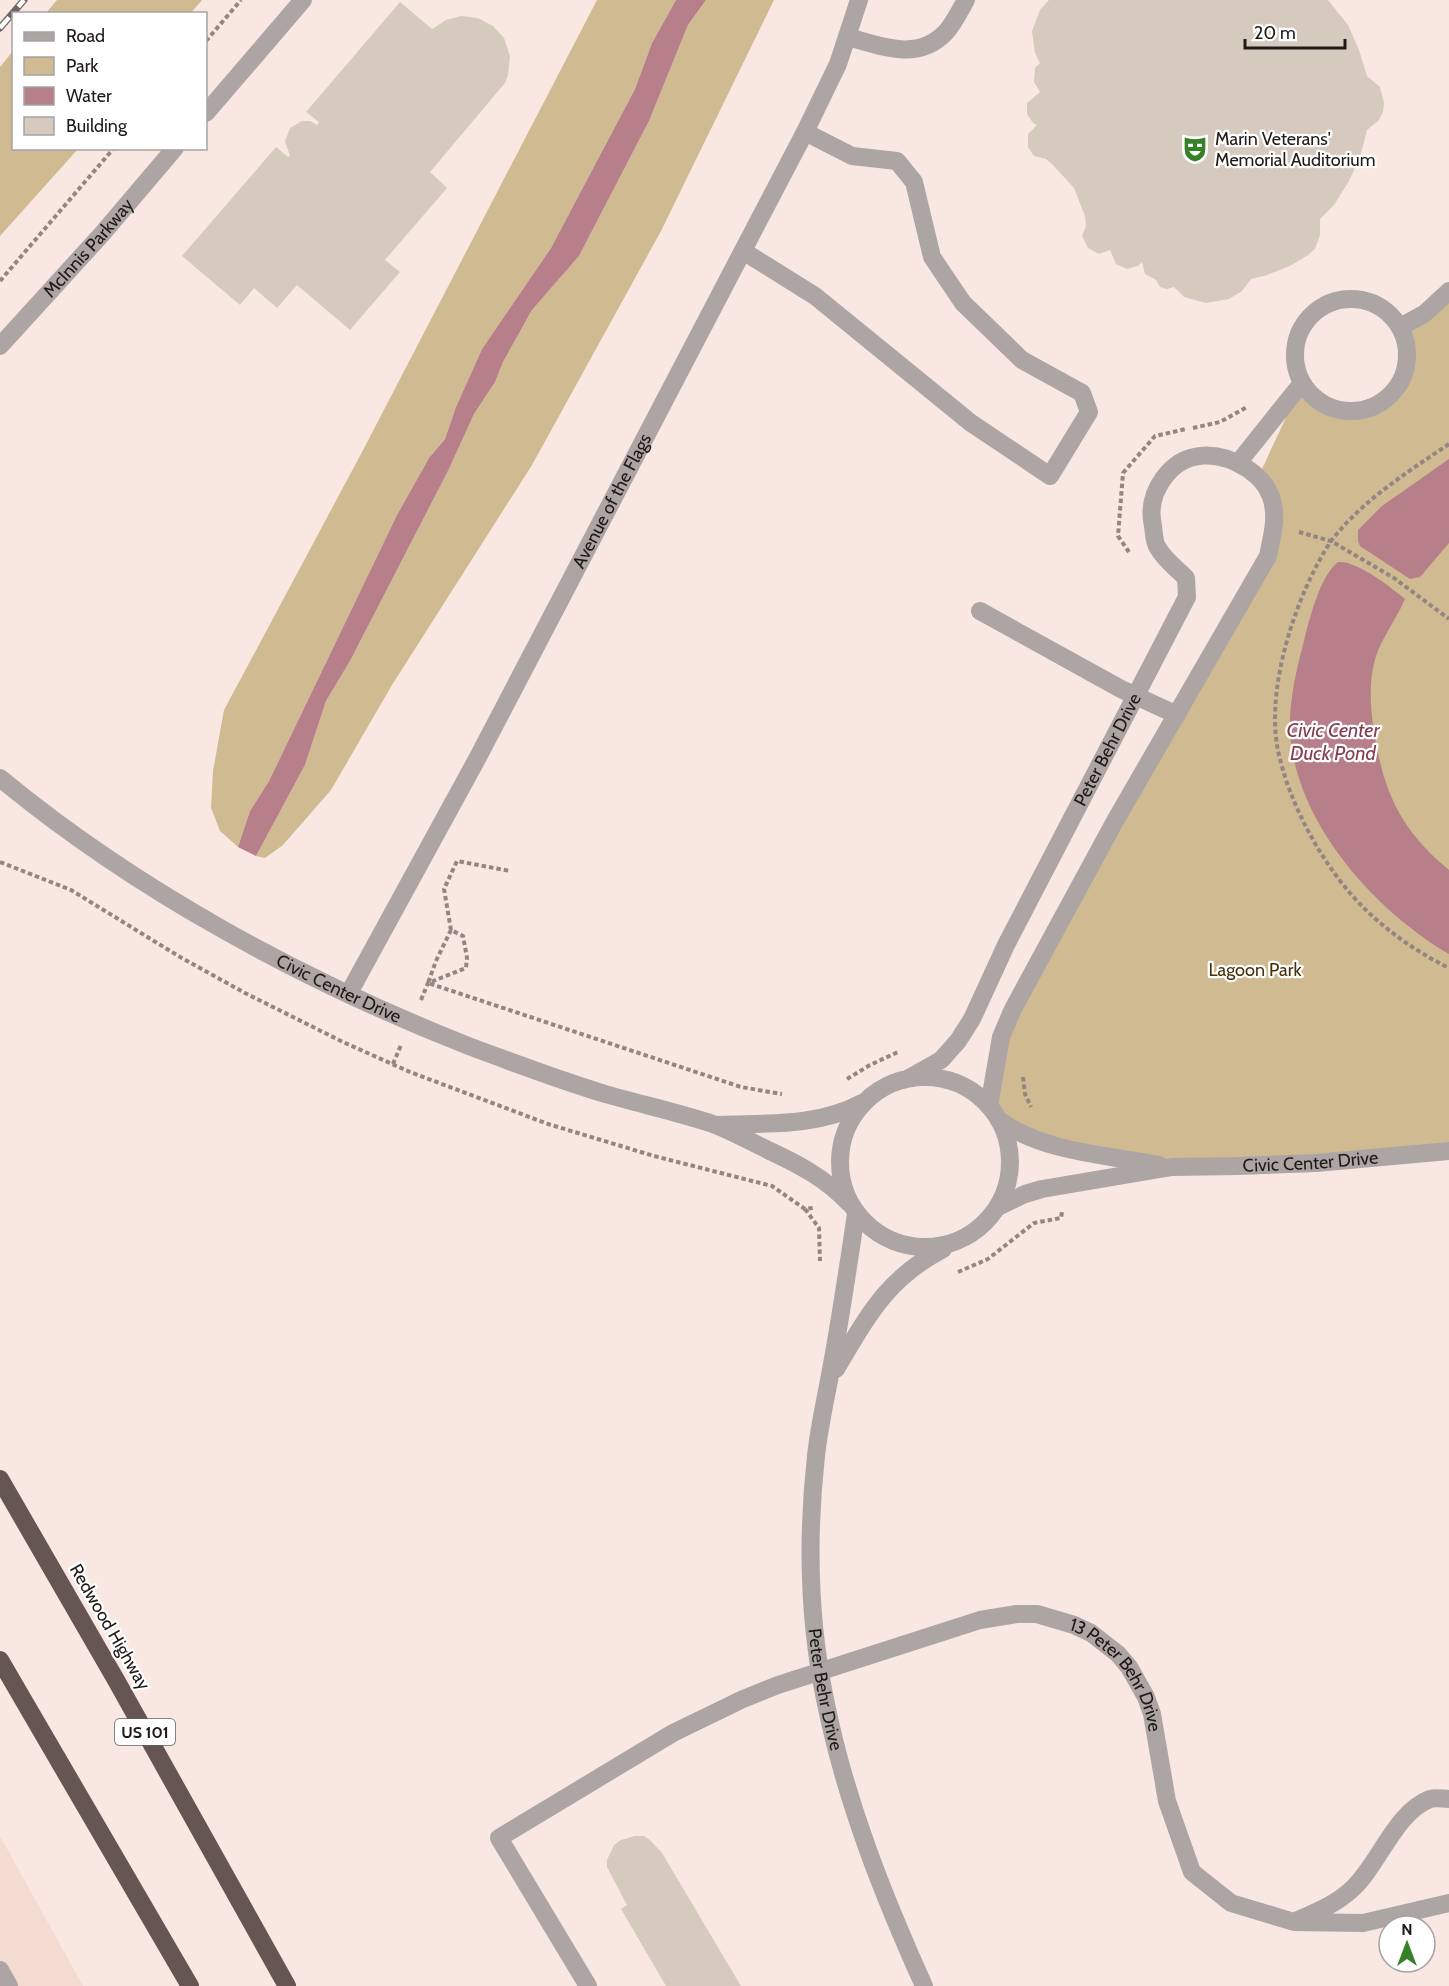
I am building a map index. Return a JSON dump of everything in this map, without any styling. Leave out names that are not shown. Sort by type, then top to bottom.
[{"type":"highway","name":"Redwood Highway","points":[[0,1479],[288,1986]]},
{"type":"highway","points":[[0,1660],[190,1986]]},
{"type":"street","points":[[207,112],[303,0]]},
{"type":"street","name":"Avenue of the Flags","points":[[349,993],[477,759],[805,132],[838,64],[860,0]]},
{"type":"street","points":[[848,37],[908,50],[928,46],[946,32],[966,0]]},
{"type":"street","points":[[743,252],[815,296],[971,423],[1050,476],[1089,412],[1082,393],[1022,360],[963,303],[932,257],[914,182],[897,161],[852,156],[805,132]]},
{"type":"street","name":"McInnis Parkway","points":[[0,346],[102,234],[173,150]]},
{"type":"street","points":[[1400,327],[1424,314],[1449,291]]},
{"type":"street","points":[[1344,300],[1366,301],[1380,307],[1400,327],[1408,356],[1406,371],[1400,384],[1390,396],[1378,404],[1365,410],[1336,410],[1322,404],[1302,383],[1295,362],[1297,340],[1302,327],[1323,306],[1344,300]]},
{"type":"street","points":[[1238,463],[1302,383]]},
{"type":"street","name":"Peter Behr Drive","points":[[909,1078],[941,1060],[958,1041],[972,1019],[1006,945],[1187,597],[1186,578],[1157,548],[1151,518],[1156,488],[1172,467],[1184,459],[1199,455],[1224,458],[1238,463],[1254,473],[1271,496],[1274,525],[1268,556],[1115,821],[1013,1009],[1001,1037],[994,1113]]},
{"type":"street","points":[[980,611],[1135,696],[1177,715]]},
{"type":"street","name":"Civic Center Drive","points":[[0,778],[64,829],[139,878],[221,928],[284,962],[436,1032],[535,1071],[714,1125],[821,1177],[835,1188],[853,1209]]},
{"type":"street","points":[[909,1078],[944,1079],[976,1094],[994,1113],[1007,1138],[1010,1174],[998,1207],[973,1233],[940,1247],[906,1246],[874,1231],[853,1209],[840,1178],[840,1152],[852,1116],[878,1091],[892,1083],[909,1078]]},
{"type":"street","name":"Civic Center Drive","points":[[714,1125],[794,1122],[828,1118],[864,1102]]},
{"type":"street","name":"Civic Center Drive","points":[[994,1113],[1013,1130],[1044,1143],[1172,1167]]},
{"type":"street","name":"Civic Center Drive","points":[[998,1207],[1025,1194],[1042,1189],[1172,1167],[1286,1164],[1449,1151]]},
{"type":"street","name":"Peter Behr Drive","points":[[853,1209],[830,1378],[818,1436],[812,1511],[814,1605],[820,1672],[837,1752],[861,1831],[897,1926],[924,1986]]},
{"type":"street","name":"Peter Behr Drive","points":[[830,1378],[868,1315],[894,1283],[929,1256],[956,1242]]},
{"type":"street","name":"13 Peter Behr Drive","points":[[588,1986],[499,1838],[698,1720],[743,1699],[820,1672],[998,1616],[1037,1614],[1074,1625],[1091,1633],[1118,1654],[1129,1667],[1146,1697],[1156,1732],[1167,1801],[1192,1872],[1231,1903],[1293,1922],[1363,1923],[1449,1903]]},
{"type":"street","points":[[1293,1922],[1326,1907],[1350,1891],[1372,1866],[1408,1813],[1431,1798],[1449,1798]]},
{"type":"street","points":[[0,1970],[9,1986]]},
{"type":"path","points":[[207,40],[241,0]]},
{"type":"path","points":[[0,281],[112,150]]},
{"type":"path","points":[[1130,553],[1118,536],[1123,473],[1155,436],[1220,422],[1249,406]]},
{"type":"path","points":[[1449,444],[1371,499],[1345,523],[1331,541],[1308,581],[1285,652],[1276,705],[1277,743],[1287,783],[1308,828],[1349,891],[1387,929],[1415,949],[1449,968]]},
{"type":"path","points":[[1274,525],[1331,541],[1394,578],[1449,619]]},
{"type":"path","points":[[510,871],[457,861],[444,889],[451,930],[436,961],[429,983],[741,1087],[799,1095],[794,1122]]},
{"type":"path","points":[[0,862],[71,890],[172,952],[253,997],[410,1072],[548,1124],[654,1156],[772,1186],[805,1209],[853,1209]]},
{"type":"path","points":[[449,976],[466,968],[467,958],[463,936],[451,930]]},
{"type":"path","points":[[846,1079],[903,1050]]},
{"type":"path","points":[[783,1194],[788,1159]]},
{"type":"shaded area","points":[[0,1836],[83,1986],[0,1986]]},
{"type":"green space","points":[[57,0],[202,0],[192,12],[47,12]]},
{"type":"green space","points":[[597,0],[676,0],[652,43],[635,89],[551,248],[482,349],[456,407],[445,439],[429,458],[397,515],[269,781],[250,811],[238,847],[220,831],[211,808],[213,771],[224,710],[361,454]]},
{"type":"green space","points":[[706,0],[774,0],[661,231],[532,465],[392,685],[331,790],[283,845],[265,858],[256,856],[305,765],[326,701],[350,661],[448,471],[474,414],[495,382],[503,362],[532,310],[579,256],[649,121],[688,25]]},
{"type":"green space","points":[[12,52],[12,150],[77,150],[0,236],[0,67]]},
{"type":"green space","name":"Lagoon Park","points":[[1449,291],[1449,1151],[1172,1167],[1013,1130],[989,1106],[1000,1049],[1268,556],[1262,469],[1302,383],[1320,401],[1340,410],[1360,410],[1378,404],[1393,392],[1403,374],[1406,352],[1400,327]]},
{"type":"water","points":[[676,0],[706,0],[688,25],[649,121],[579,256],[532,310],[503,362],[495,382],[474,414],[448,471],[350,661],[326,701],[305,765],[256,856],[238,847],[250,811],[269,781],[397,515],[429,458],[445,439],[456,407],[482,349],[551,248],[635,89],[652,43]]},
{"type":"water","points":[[1449,459],[1449,543],[1420,577],[1410,579],[1360,546],[1358,530],[1382,506]]},
{"type":"water","name":"Civic Center Duck Pond","points":[[1338,562],[1354,565],[1382,581],[1405,599],[1376,656],[1371,690],[1373,724],[1382,768],[1395,805],[1417,838],[1449,870],[1449,954],[1421,936],[1393,913],[1343,860],[1323,830],[1306,798],[1295,765],[1290,720],[1296,675],[1316,599],[1326,577]]},
{"type":"building","name":"Marin Veterans' Memorial Auditorium","points":[[1049,0],[1328,0],[1348,25],[1367,76],[1380,87],[1384,103],[1379,120],[1367,130],[1360,157],[1349,181],[1334,205],[1320,219],[1320,235],[1315,249],[1290,266],[1251,279],[1242,291],[1229,299],[1206,303],[1184,297],[1174,287],[1167,289],[1160,287],[1156,280],[1145,274],[1142,262],[1138,266],[1127,269],[1116,264],[1110,250],[1099,254],[1088,248],[1082,236],[1086,226],[1085,216],[1074,188],[1053,165],[1046,159],[1034,156],[1028,147],[1028,134],[1037,125],[1027,114],[1027,103],[1040,92],[1034,82],[1035,68],[1040,63],[1035,53],[1032,31],[1040,10]]},
{"type":"building","points":[[400,2],[432,29],[446,20],[461,16],[478,18],[493,26],[504,38],[510,56],[505,83],[430,172],[447,188],[385,260],[400,272],[350,330],[297,285],[277,308],[254,288],[240,305],[182,256],[276,147],[288,157],[290,156],[285,141],[290,128],[302,121],[310,121],[317,125],[319,122],[306,112]]},
{"type":"building","points":[[644,1836],[662,1853],[741,1986],[666,1986],[621,1909],[627,1905],[607,1867],[607,1860],[614,1845],[621,1840]]},
{"type":"railway","points":[[14,12],[24,0]]},
{"type":"railway","points":[[0,28],[12,14]]},
{"type":"place","name":"Marin Veterans' Memorial Auditorium","points":[[1195,149]]}]
